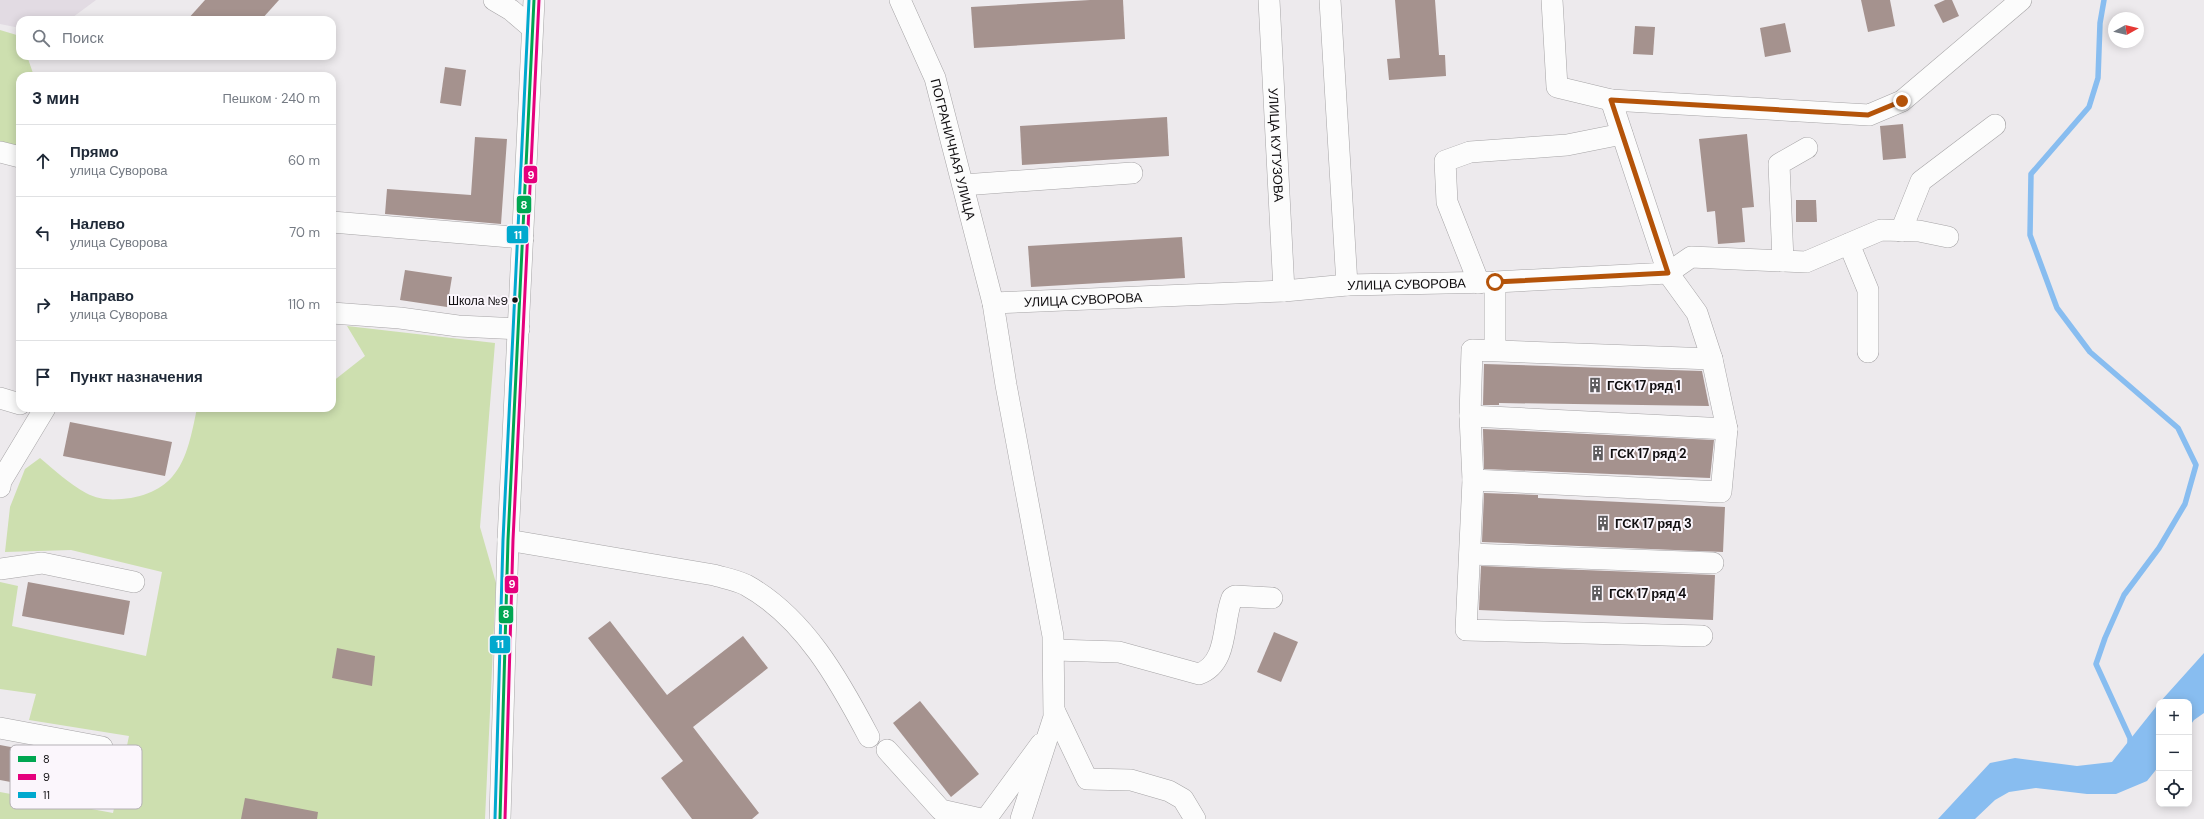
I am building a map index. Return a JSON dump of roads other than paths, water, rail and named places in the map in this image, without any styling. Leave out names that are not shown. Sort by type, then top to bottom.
[{"type":"street","points":[[494,0],[511,10],[532,28]]},
{"type":"street","points":[[500,819],[508,540],[534,0]]},
{"type":"street","name":"ПОГРАНИЧНАЯ УЛИЦА","points":[[900,0],[935,78],[964,185],[993,303],[1055,650],[1055,712]]},
{"type":"street","name":"УЛИЦА КУТУЗОВА","points":[[1269,0],[1284,291]]},
{"type":"street","points":[[1330,0],[1347,286]]},
{"type":"street","points":[[1552,0],[1557,86],[1611,100],[1868,115],[1902,101],[2021,0]]},
{"type":"street","points":[[1473,480],[1721,492],[1727,429],[1712,359],[1697,313],[1668,273],[1611,100]]},
{"type":"street","points":[[1901,230],[1921,181],[1995,125]]},
{"type":"street","points":[[1495,350],[1487,283],[1448,202],[1445,161],[1470,152],[1567,145],[1622,134]]},
{"type":"street","points":[[1783,261],[1779,164],[1808,148]]},
{"type":"street","points":[[0,152],[16,156]]},
{"type":"street","points":[[964,185],[1132,173]]},
{"type":"street","points":[[336,222],[523,238]]},
{"type":"street","points":[[1668,273],[1691,257],[1806,262],[1881,230],[1919,231],[1948,237]]},
{"type":"street","points":[[1849,244],[1868,290],[1868,352]]},
{"type":"street","name":"УЛИЦА СУВОРОВА","points":[[993,303],[1284,291],[1347,286],[1487,283],[1668,273]]},
{"type":"street","points":[[336,313],[378,316],[458,326],[518,329]]},
{"type":"street","points":[[1702,636],[1466,630],[1473,480],[1470,416],[1472,350],[1712,359]]},
{"type":"street","points":[[0,398],[16,403]]},
{"type":"street","points":[[0,487],[1,481],[40,412]]},
{"type":"street","points":[[1470,416],[1727,429]]},
{"type":"street","points":[[508,540],[714,575],[745,585],[783,614],[814,646],[838,678],[869,736]]},
{"type":"street","points":[[1470,554],[1713,563]]},
{"type":"street","points":[[0,569],[42,564],[134,582]]},
{"type":"street","points":[[1055,650],[1119,652],[1199,674],[1209,668],[1217,657],[1225,635],[1232,598],[1235,596],[1272,598]]},
{"type":"street","points":[[1021,819],[1050,732],[1055,712]]},
{"type":"street","points":[[1055,712],[1087,779],[1131,780],[1169,791],[1183,799],[1195,819]]},
{"type":"street","points":[[0,728],[91,745]]},
{"type":"street","points":[[986,819],[1004,791],[1050,732]]},
{"type":"street","points":[[887,750],[941,810],[981,819]]},
{"type":"water","points":[[2204,653],[2204,713],[2192,723],[2192,699],[2163,699]]},
{"type":"water","points":[[2156,707],[2156,770],[2147,781],[2116,794],[2087,794],[2036,788],[2009,792],[1995,800],[1975,819],[1938,819],[1990,763],[2015,758],[2077,766],[2112,762]]},
{"type":"waterway","points":[[2104,0],[2100,23],[2098,78],[2089,107],[2031,174],[2030,235],[2057,308],[2090,352],[2178,428],[2196,465],[2185,504],[2159,548],[2124,595],[2105,638],[2096,664],[2130,738],[2130,745]]},
{"type":"place","name":"Школа №9","points":[[515,300]]},
{"type":"place","name":"ГСК 17 ряд 1","points":[[1595,385]]},
{"type":"place","name":"ГСК 17 ряд 2","points":[[1598,453]]},
{"type":"place","name":"ГСК 17 ряд 3","points":[[1603,523]]},
{"type":"place","name":"ГСК 17 ряд 4","points":[[1597,593]]}]
